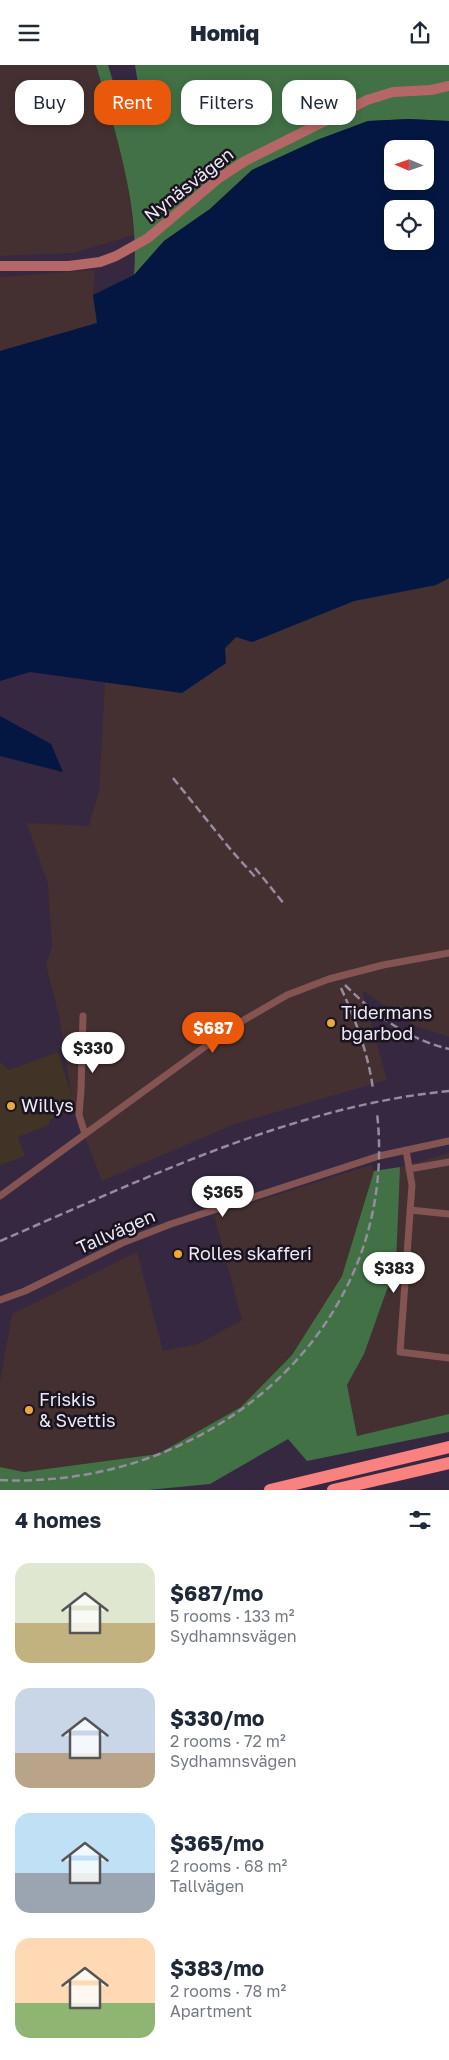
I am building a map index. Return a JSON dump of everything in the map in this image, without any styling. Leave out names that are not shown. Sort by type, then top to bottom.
[{"type":"highway","points":[[270,1490],[449,1447]]},
{"type":"highway","points":[[333,1490],[449,1463]]},
{"type":"street","name":"Nynäsvägen","points":[[0,266],[70,266],[100,262],[116,256],[148,238],[218,178],[245,161],[367,100],[393,92],[431,90],[449,86]]},
{"type":"street","points":[[0,1196],[232,1027],[287,995],[329,979],[383,965],[449,953]]},
{"type":"street","points":[[83,1016],[82,1090],[79,1115],[85,1133]]},
{"type":"street","name":"Tallvägen","points":[[0,1300],[25,1291],[122,1243],[171,1224],[379,1156],[449,1141]]},
{"type":"street","points":[[406,1150],[412,1185],[400,1351],[449,1358]]},
{"type":"street","points":[[409,1169],[449,1162]]},
{"type":"street","points":[[410,1210],[449,1214]]},
{"type":"shaded area","points":[[0,65],[96,65],[100,80],[94,80],[94,125],[113,125],[126,171],[134,235],[74,253],[0,256]]},
{"type":"shaded area","points":[[95,270],[93,295],[98,323],[0,351],[0,277]]},
{"type":"shaded area","points":[[449,578],[449,1037],[415,1026],[363,991],[387,1080],[235,1124],[102,1181],[73,1106],[59,1016],[46,965],[52,946],[48,884],[27,823],[89,826],[99,791],[105,682],[182,693],[236,637],[252,642],[354,601],[436,585]]},
{"type":"shaded area","points":[[58,1052],[75,1107],[50,1120],[49,1125],[18,1137],[25,1156],[0,1165],[0,1062],[9,1070]]},
{"type":"shaded area","points":[[449,1153],[449,1414],[357,1436],[347,1385],[364,1354],[398,1187],[400,1167]]},
{"type":"shaded area","points":[[371,1165],[374,1171],[342,1276],[292,1355],[241,1407],[158,1454],[24,1472],[0,1467],[0,1382],[12,1314],[137,1252],[163,1351],[198,1344],[242,1320],[214,1215]]},
{"type":"green space","points":[[96,65],[108,65],[113,80],[100,80]]},
{"type":"green space","points":[[135,65],[449,65],[449,121],[409,119],[368,121],[317,140],[252,170],[210,209],[164,241],[134,275],[135,249],[130,196],[113,125],[171,125],[171,80],[137,80]]},
{"type":"green space","points":[[400,1167],[396,1264],[364,1354],[347,1385],[357,1436],[449,1414],[449,1432],[307,1461],[288,1439],[210,1484],[148,1490],[0,1490],[0,1467],[24,1472],[158,1454],[241,1407],[292,1355],[342,1276],[374,1171]]},
{"type":"water","points":[[409,119],[449,121],[449,578],[436,585],[354,601],[252,642],[236,637],[225,648],[226,663],[182,693],[30,672],[0,681],[0,351],[97,323],[93,295],[134,275],[164,241],[210,209],[252,170],[317,140],[368,121]]},
{"type":"water","points":[[0,716],[51,744],[63,772],[0,756]]},
{"type":"railway","points":[[173,778],[257,879]]},
{"type":"railway","points":[[255,868],[285,905]]},
{"type":"railway","points":[[345,985],[392,1025],[419,1039],[449,1049]]},
{"type":"railway","points":[[341,988],[361,1037],[373,1089]]},
{"type":"railway","points":[[0,1241],[163,1171],[276,1129],[333,1112],[391,1099],[449,1091]]},
{"type":"railway","points":[[0,1480],[79,1476],[153,1456],[220,1424],[278,1379],[325,1324],[358,1260],[377,1189],[377,1113]]},
{"type":"place","name":"Tidermans bgarbod","points":[[331,1023]]},
{"type":"place","name":"Willys","points":[[11,1106]]},
{"type":"place","name":"Rolles skafferi","points":[[178,1254]]},
{"type":"place","name":"Friskis & Svettis","points":[[29,1410]]}]
